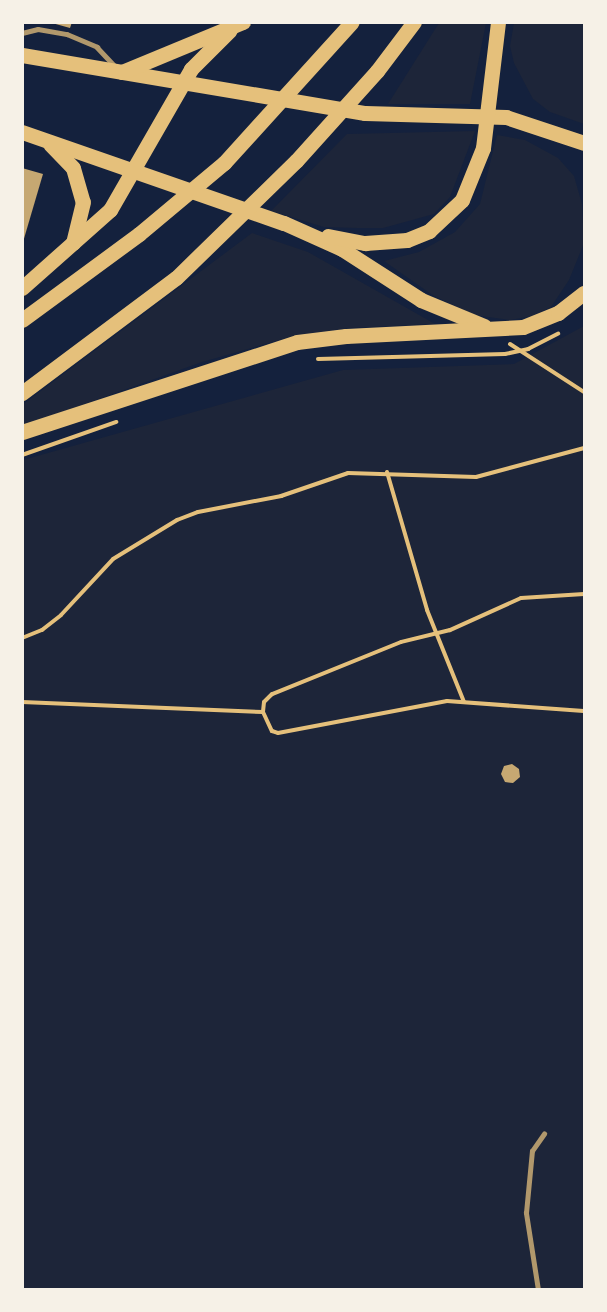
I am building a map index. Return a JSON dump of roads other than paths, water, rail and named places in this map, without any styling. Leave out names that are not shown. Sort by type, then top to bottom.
[{"type":"main road","points":[[22,320],[139,234],[224,163],[324,57],[352,22]]},
{"type":"main road","points":[[22,393],[176,278],[296,160],[377,71],[414,22]]},
{"type":"main road","points":[[284,224],[365,243],[407,240],[429,231],[449,217],[471,183],[483,148],[498,22]]},
{"type":"main road","points":[[121,72],[237,26]]},
{"type":"main road","points":[[22,288],[110,210],[135,171],[197,61],[237,26]]},
{"type":"main road","points":[[22,55],[385,115],[486,115],[526,121],[585,143]]},
{"type":"main road","points":[[22,132],[284,224],[342,249],[421,300],[492,329]]},
{"type":"main road","points":[[564,136],[585,157]]},
{"type":"main road","points":[[45,140],[69,163],[79,184],[83,202],[72,246]]},
{"type":"main road","points":[[22,432],[297,342],[346,336],[492,329],[539,322],[582,292]]},
{"type":"lane","points":[[22,33],[38,28],[77,37],[97,47],[121,72]]},
{"type":"lane","points":[[538,1290],[526,1213],[532,1151],[544,1134]]}]
